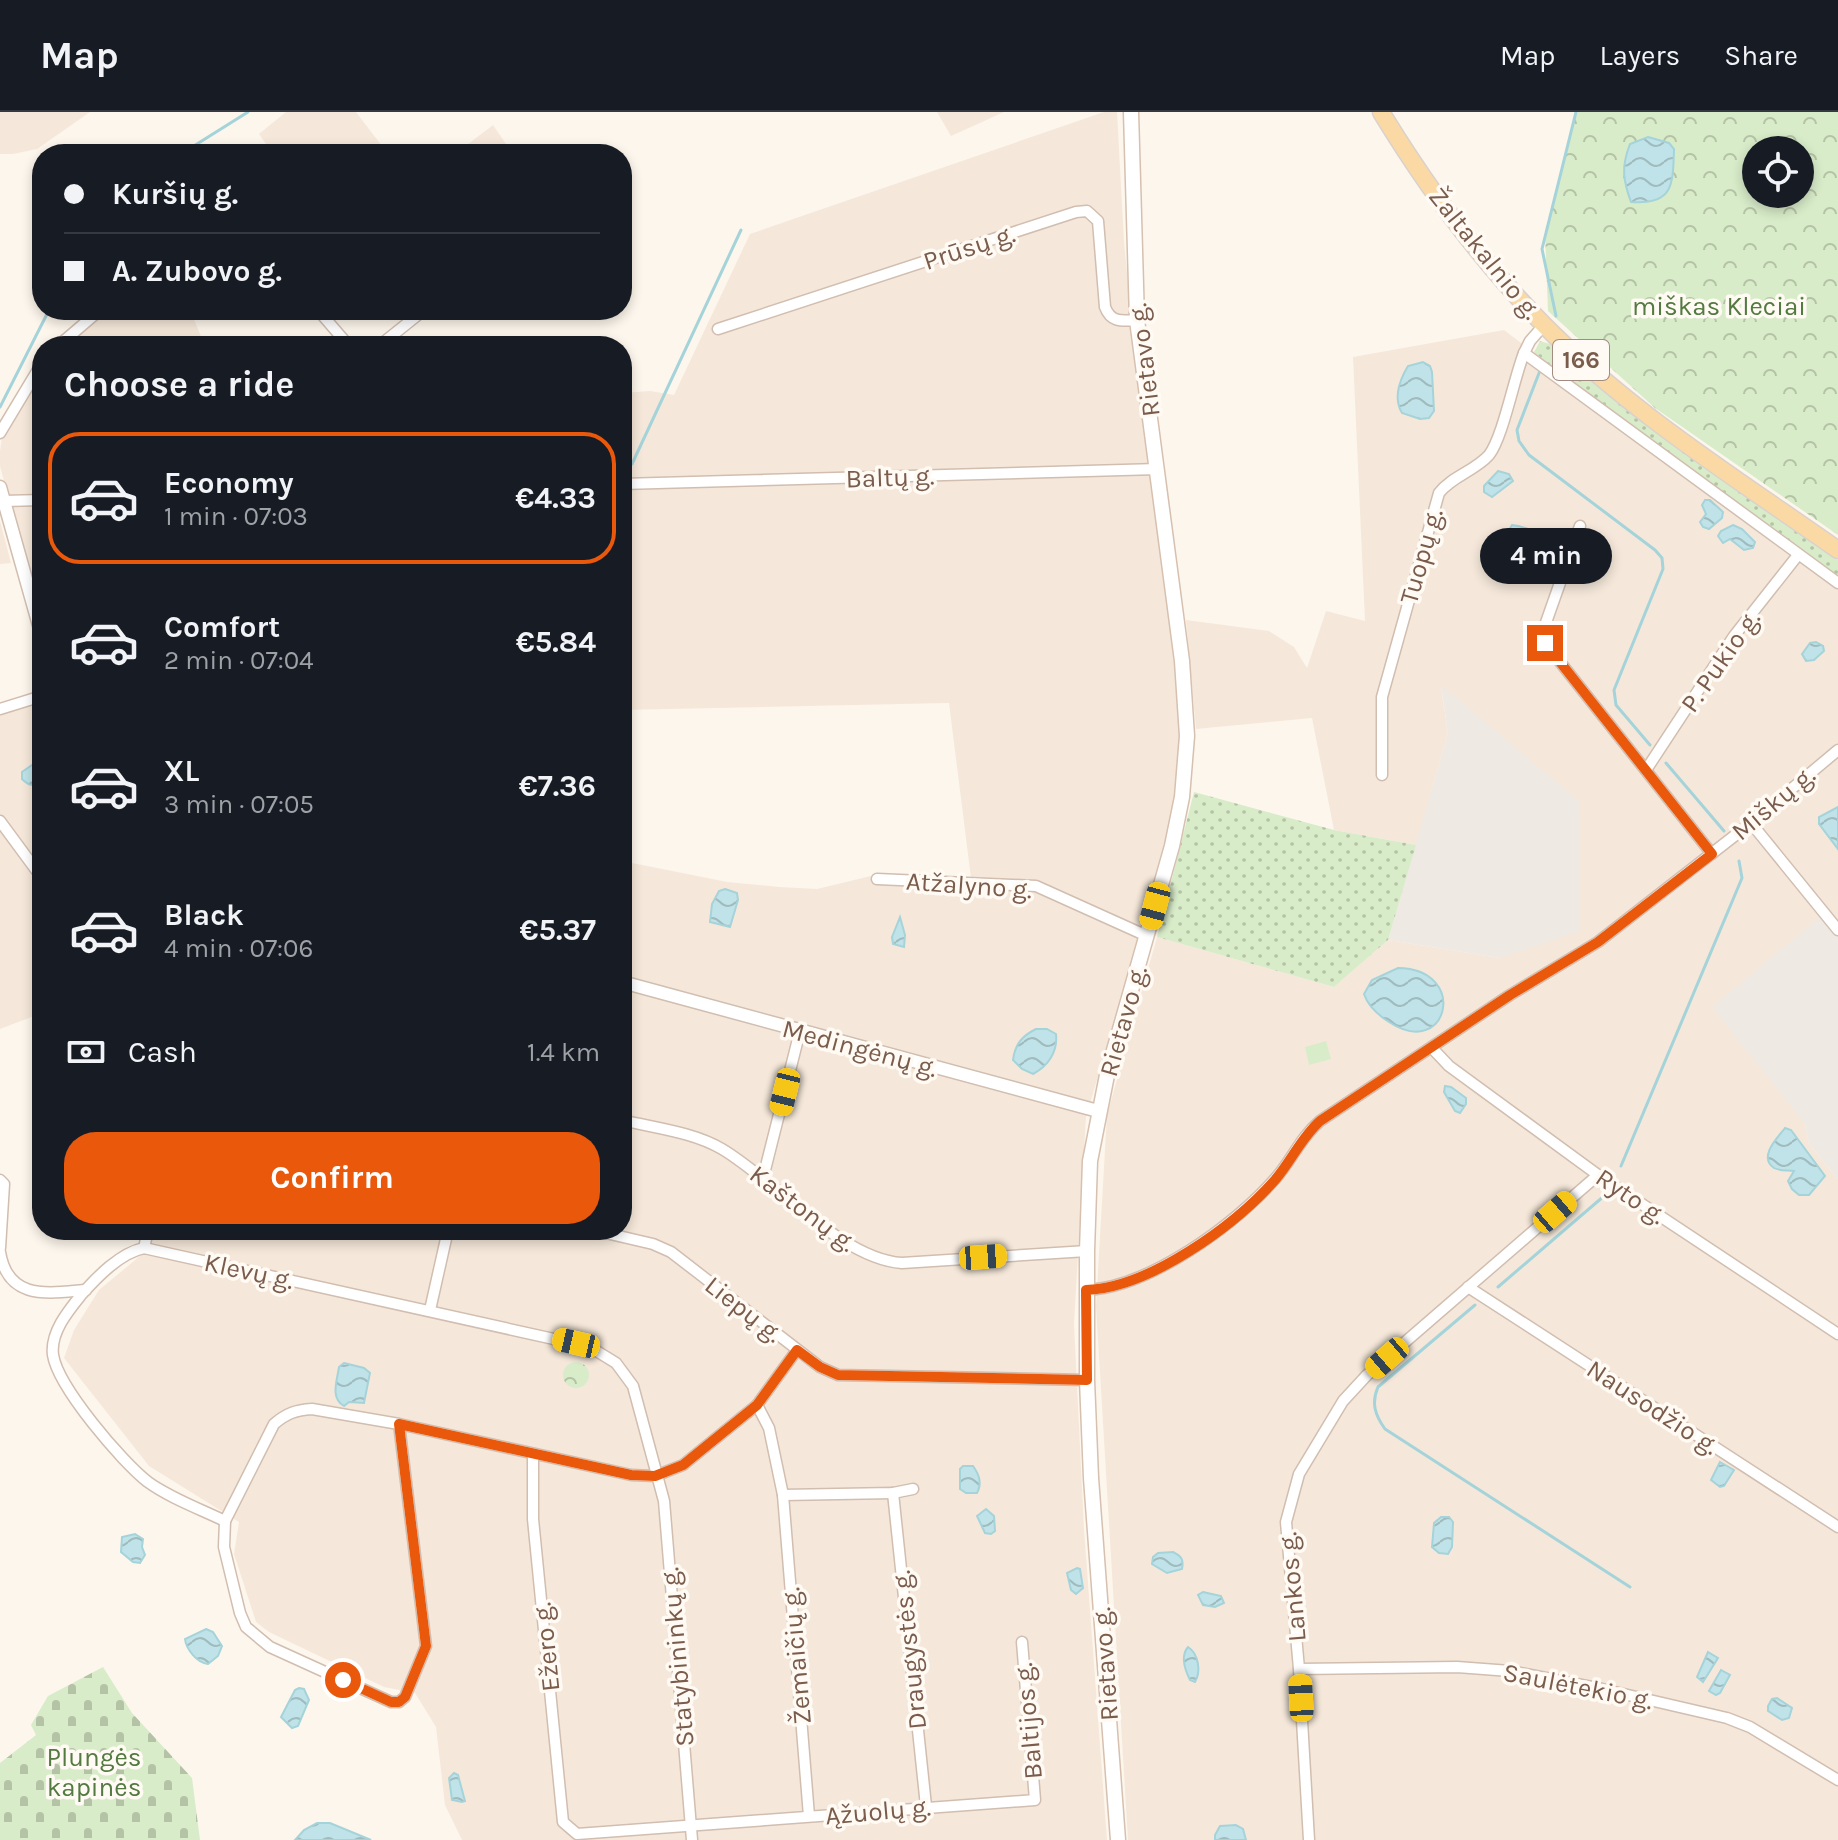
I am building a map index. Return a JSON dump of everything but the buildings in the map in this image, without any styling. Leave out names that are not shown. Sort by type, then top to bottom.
[{"type":"main road","name":"Rietavo g.","points":[[1118,1840],[1091,1478],[1086,1290],[1090,1161],[1098,1111],[1182,797],[1187,736],[1182,661],[1137,320],[1131,112]]},
{"type":"main road","name":"Žaltakalnio g.","points":[[1381,112],[1451,217],[1544,325],[1591,369],[1665,428],[1838,550]]},
{"type":"street","name":"Prūsų g.","points":[[718,329],[1087,211],[1098,221],[1108,316],[1115,320],[1137,320]]},
{"type":"street","points":[[70,336],[88,320]]},
{"type":"street","points":[[327,320],[340,336]]},
{"type":"street","points":[[392,336],[412,320]]},
{"type":"street","name":"Tuopų g.","points":[[1382,775],[1382,697],[1439,493],[1444,486],[1488,456],[1497,440],[1524,353],[1544,325]]},
{"type":"street","points":[[1524,353],[1838,583]]},
{"type":"street","points":[[0,433],[32,380]]},
{"type":"street","name":"Baltų g.","points":[[632,484],[1158,469]]},
{"type":"street","points":[[0,487],[32,600]]},
{"type":"street","points":[[4,501],[32,500]]},
{"type":"street","points":[[1580,526],[1543,631],[1545,643],[1712,854]]},
{"type":"street","name":"P. Pukio g.","points":[[1646,770],[1734,636],[1798,555]]},
{"type":"street","points":[[0,709],[32,699]]},
{"type":"street","name":"Miškų g.","points":[[1086,1290],[1108,1288],[1146,1274],[1206,1240],[1275,1179],[1312,1129],[1510,995],[1598,942],[1751,823],[1838,750]]},
{"type":"street","points":[[0,821],[32,864]]},
{"type":"street","points":[[1751,823],[1838,930]]},
{"type":"street","name":"Atžalyno g.","points":[[877,879],[1036,886],[1147,936]]},
{"type":"street","name":"Medingėnų g.","points":[[632,985],[1098,1111]]},
{"type":"street","points":[[761,1177],[800,1031]]},
{"type":"street","name":"Ryto g.","points":[[1432,1048],[1449,1066],[1598,1175],[1838,1334]]},
{"type":"street","name":"Kaštonų g.","points":[[632,1122],[701,1139],[726,1151],[850,1245],[876,1259],[888,1262],[1087,1251]]},
{"type":"street","name":"Lankos g.","points":[[1309,1840],[1286,1522],[1299,1474],[1343,1401],[1367,1375],[1598,1175]]},
{"type":"street","points":[[0,1180],[4,1184],[0,1250],[3,1268],[13,1281],[27,1290],[46,1294],[86,1290]]},
{"type":"street","name":"Liepų g.","points":[[632,1239],[663,1247],[820,1367],[838,1375],[1087,1380]]},
{"type":"street","points":[[146,1240],[144,1248],[122,1257],[86,1290],[64,1319],[53,1344],[53,1357],[63,1378],[99,1432],[148,1482],[225,1521]]},
{"type":"street","points":[[430,1310],[446,1240]]},
{"type":"street","name":"Klevų g.","points":[[144,1248],[576,1343],[605,1355],[626,1374],[633,1386],[655,1476]]},
{"type":"street","name":"Nausodžio g.","points":[[1468,1287],[1838,1527]]},
{"type":"street","points":[[399,1424],[426,1646],[405,1697],[399,1702],[391,1702],[270,1647],[246,1627],[240,1613],[224,1547],[225,1521],[274,1424],[285,1415],[312,1409],[399,1424],[631,1475],[655,1476],[683,1465],[757,1405],[797,1350]]},
{"type":"street","name":"Žemaičių g.","points":[[757,1405],[769,1428],[783,1495],[809,1816]]},
{"type":"street","name":"Ežero g.","points":[[533,1454],[533,1519],[563,1822],[577,1834]]},
{"type":"street","name":"Statybininkų g.","points":[[655,1476],[664,1501],[692,1840]]},
{"type":"street","points":[[783,1495],[893,1493],[913,1489]]},
{"type":"street","name":"Draugystės g.","points":[[893,1493],[926,1806]]},
{"type":"street","name":"Baltijos g.","points":[[1022,1642],[1035,1800]]},
{"type":"street","name":"Saulėtekio g.","points":[[1299,1669],[1457,1667],[1510,1671],[1602,1689],[1727,1718],[1750,1727],[1838,1780]]},
{"type":"street","name":"Ąžuolų g.","points":[[577,1834],[621,1835],[926,1806],[1035,1800]]},
{"type":"shaded area","points":[[0,112],[90,112],[44,144],[32,144],[32,150],[0,154]]},
{"type":"shaded area","points":[[286,112],[356,112],[380,144],[266,144],[259,134]]},
{"type":"shaded area","points":[[937,112],[1004,112],[951,136]]},
{"type":"shaded area","points":[[1104,112],[1117,112],[1124,242],[1134,343],[1180,709],[1179,771],[1161,864],[1086,1117],[1074,1324],[1084,1529],[1107,1840],[462,1840],[445,1805],[436,1727],[415,1693],[384,1687],[269,1632],[256,1622],[234,1554],[239,1522],[149,1466],[64,1358],[74,1330],[99,1290],[140,1256],[146,1240],[632,1240],[632,863],[727,882],[817,889],[875,875],[971,878],[949,703],[632,710],[632,392],[650,391],[674,395],[750,234]]},
{"type":"shaded area","points":[[493,125],[506,144],[468,144]]},
{"type":"shaded area","points":[[94,320],[194,320],[201,336],[76,336]]},
{"type":"shaded area","points":[[1504,330],[1618,417],[1838,576],[1838,924],[1805,1124],[1809,1144],[1838,1179],[1838,1840],[1128,1840],[1096,1306],[1107,1115],[1157,937],[1334,987],[1388,940],[1500,958],[1441,687],[1448,733],[1416,845],[1334,830],[1312,718],[1196,729],[1186,620],[1269,631],[1294,647],[1307,668],[1326,611],[1365,621],[1353,357]]},
{"type":"shaded area","points":[[32,388],[32,574],[29,574],[0,466],[2,437]]},
{"type":"shaded area","points":[[0,521],[11,563],[0,564]]},
{"type":"shaded area","points":[[1441,685],[1579,801],[1580,931],[1500,958],[1388,940],[1448,733]]},
{"type":"shaded area","points":[[32,704],[32,1017],[0,1029],[0,714]]},
{"type":"shaded area","points":[[1827,911],[1838,924],[1838,1179],[1809,1144],[1805,1124],[1712,1007]]},
{"type":"green space","name":"miškas Kleciai","points":[[1576,112],[1838,112],[1838,535],[1655,408],[1548,311],[1545,232]]},
{"type":"green space","points":[[1540,341],[1550,344],[1637,418],[1838,560],[1838,576],[1618,417],[1534,352]]},
{"type":"green space","points":[[1194,792],[1334,830],[1416,845],[1388,940],[1334,987],[1157,937]]},
{"type":"green space","points":[[1326,1041],[1331,1059],[1309,1065],[1305,1047]]},
{"type":"green space","points":[[576,1362],[585,1366],[589,1375],[585,1384],[576,1388],[567,1384],[563,1375],[567,1366]]},
{"type":"green space","name":"Plungės kapinės","points":[[103,1667],[132,1713],[192,1778],[200,1840],[0,1840],[0,1763],[36,1735],[31,1725],[48,1696]]},
{"type":"water","points":[[1648,137],[1669,143],[1674,149],[1671,183],[1663,196],[1655,200],[1631,202],[1624,173],[1627,152],[1630,144]]},
{"type":"water","points":[[1423,362],[1430,366],[1432,372],[1434,411],[1429,418],[1420,419],[1402,413],[1398,395],[1408,366]]},
{"type":"water","points":[[1498,471],[1509,474],[1513,481],[1492,497],[1484,492],[1484,486]]},
{"type":"water","points":[[1705,500],[1710,500],[1723,512],[1722,518],[1709,529],[1700,522],[1706,514],[1702,505]]},
{"type":"water","points":[[1512,525],[1528,529],[1543,538],[1549,547],[1545,557],[1538,558],[1519,545],[1511,547],[1504,544]]},
{"type":"water","points":[[1733,525],[1755,542],[1753,548],[1744,550],[1730,539],[1723,543],[1718,536]]},
{"type":"water","points":[[1810,643],[1823,646],[1824,651],[1814,660],[1806,661],[1802,654]]},
{"type":"water","points":[[32,765],[32,785],[22,779],[22,772]]},
{"type":"water","points":[[1838,807],[1838,849],[1819,824],[1819,817]]},
{"type":"water","points":[[725,889],[737,893],[738,900],[730,927],[710,922],[712,904],[719,891]]},
{"type":"water","points":[[900,917],[905,935],[904,947],[893,944],[892,937]]},
{"type":"water","points":[[1398,968],[1421,972],[1435,982],[1442,996],[1443,1010],[1437,1022],[1425,1030],[1409,1031],[1389,1022],[1374,1010],[1364,994],[1372,980]]},
{"type":"water","points":[[1036,1029],[1047,1029],[1056,1034],[1056,1041],[1051,1058],[1033,1074],[1013,1060],[1020,1041]]},
{"type":"water","points":[[1445,1086],[1466,1098],[1460,1113],[1455,1111],[1444,1092]]},
{"type":"water","points":[[1785,1128],[1791,1130],[1825,1176],[1809,1195],[1799,1195],[1792,1189],[1788,1181],[1794,1171],[1776,1169],[1768,1159],[1770,1148]]},
{"type":"water","points":[[344,1363],[364,1368],[370,1373],[364,1403],[349,1402],[344,1406],[337,1398],[339,1367]]},
{"type":"water","points":[[1720,1462],[1734,1470],[1724,1486],[1720,1487],[1711,1480]]},
{"type":"water","points":[[973,1466],[977,1472],[980,1483],[977,1493],[966,1493],[960,1489],[960,1469]]},
{"type":"water","points":[[986,1509],[994,1516],[995,1531],[991,1534],[985,1533],[977,1516]]},
{"type":"water","points":[[1441,1517],[1449,1517],[1453,1522],[1452,1547],[1448,1554],[1439,1553],[1432,1547],[1434,1523]]},
{"type":"water","points":[[135,1534],[143,1539],[145,1555],[140,1563],[133,1562],[121,1552],[122,1537]]},
{"type":"water","points":[[1173,1552],[1181,1558],[1182,1569],[1167,1573],[1152,1564],[1153,1557],[1158,1553]]},
{"type":"water","points":[[1080,1569],[1083,1588],[1076,1594],[1071,1590],[1067,1573]]},
{"type":"water","points":[[1203,1592],[1221,1596],[1224,1603],[1215,1607],[1203,1605],[1198,1595]]},
{"type":"water","points":[[206,1629],[213,1632],[222,1646],[218,1656],[208,1664],[193,1655],[185,1639]]},
{"type":"water","points":[[1188,1647],[1198,1663],[1195,1682],[1190,1680],[1184,1663]]},
{"type":"water","points":[[1708,1652],[1718,1658],[1703,1682],[1697,1677]]},
{"type":"water","points":[[1721,1670],[1730,1675],[1716,1695],[1709,1691]]},
{"type":"water","points":[[299,1688],[304,1689],[309,1700],[298,1726],[292,1728],[281,1717]]},
{"type":"water","points":[[1777,1698],[1792,1708],[1789,1718],[1782,1720],[1768,1711],[1772,1699]]},
{"type":"water","points":[[454,1773],[458,1775],[465,1801],[462,1802],[452,1800],[449,1778]]},
{"type":"water","points":[[317,1823],[330,1823],[371,1840],[295,1840],[304,1830]]},
{"type":"water","points":[[1236,1825],[1243,1829],[1246,1840],[1215,1840],[1220,1826]]},
{"type":"waterway","points":[[197,144],[248,112]]},
{"type":"waterway","points":[[1556,316],[1542,249],[1576,112]]},
{"type":"waterway","points":[[632,464],[741,230]]},
{"type":"waterway","points":[[36,336],[44,320]]},
{"type":"waterway","points":[[0,407],[32,344]]},
{"type":"waterway","points":[[1541,368],[1517,430],[1519,441],[1529,455],[1662,558],[1663,569],[1614,690],[1616,705],[1650,745]]},
{"type":"waterway","points":[[1666,763],[1724,831]]},
{"type":"waterway","points":[[1621,1166],[1742,878],[1739,861]]},
{"type":"waterway","points":[[1498,1287],[1604,1196]]},
{"type":"waterway","points":[[1475,1305],[1378,1387],[1375,1409],[1379,1419],[1385,1429],[1630,1587]]},
{"type":"route","points":[[343,1680],[391,1702],[399,1702],[405,1697],[426,1646],[399,1424],[631,1475],[655,1476],[683,1465],[740,1421],[757,1405],[797,1350],[820,1367],[838,1375],[1087,1380],[1086,1290],[1120,1285],[1178,1258],[1206,1240],[1275,1179],[1302,1139],[1320,1121],[1510,995],[1598,942],[1712,854],[1545,643]]}]
